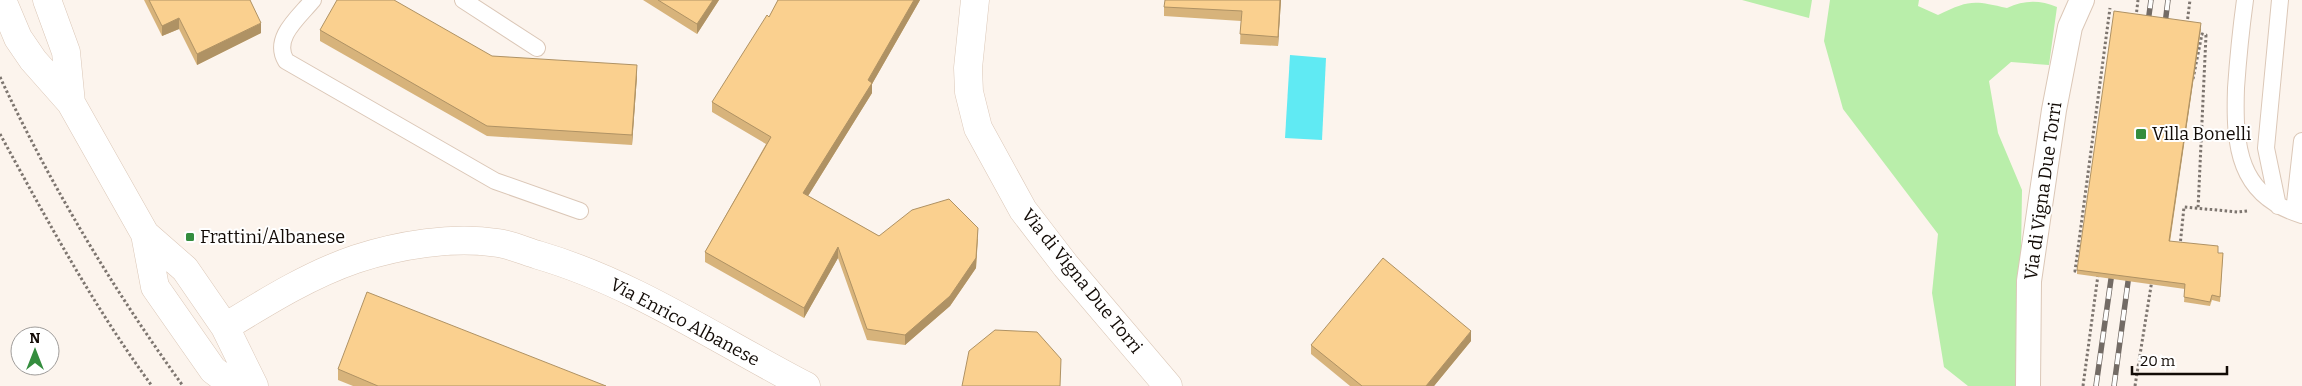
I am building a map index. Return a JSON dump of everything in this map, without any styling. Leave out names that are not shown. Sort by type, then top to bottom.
[{"type":"street","points":[[2,0],[18,38],[32,60],[71,103],[145,234],[155,288],[213,370],[234,386]]},
{"type":"street","points":[[47,0],[66,52],[71,103]]},
{"type":"street","name":"Via di Vigna Due Torri","points":[[975,0],[968,68],[969,92],[978,128],[1022,210],[1066,266],[1168,386]]},
{"type":"street","name":"Via di Vigna Due Torri","points":[[2028,386],[2029,281],[2034,234],[2070,27],[2082,0]]},
{"type":"street","points":[[145,234],[185,269],[224,328],[254,386]]},
{"type":"street","name":"Via Enrico Albanese","points":[[224,328],[305,281],[355,260],[406,246],[454,242],[498,243],[576,266],[635,293],[806,386]]},
{"type":"lane","points":[[313,0],[281,39],[281,53],[286,61],[495,181],[580,211]]},
{"type":"lane","points":[[463,0],[537,48]]},
{"type":"lane","points":[[2245,0],[2238,64],[2236,139],[2242,164],[2250,180],[2278,206],[2298,213],[2302,141]]},
{"type":"lane","points":[[2278,206],[2266,148],[2280,0]]},
{"type":"path","points":[[2083,386],[2098,274],[2076,271],[2111,13],[2109,0]]},
{"type":"path","points":[[2135,26],[2138,0]]},
{"type":"path","points":[[2187,25],[2190,0]]},
{"type":"path","points":[[2193,81],[2202,34],[2206,35],[2198,209]]},
{"type":"path","points":[[0,77],[74,219],[148,338],[182,386]]},
{"type":"path","points":[[0,134],[70,258],[125,350],[152,386]]},
{"type":"path","points":[[2085,195],[2094,196]]},
{"type":"path","points":[[2178,254],[2184,208],[2238,212],[2278,206]]},
{"type":"path","points":[[2082,272],[2084,263]]},
{"type":"path","points":[[2135,386],[2153,271]]},
{"type":"path","points":[[2152,280],[2159,280]]},
{"type":"green space","points":[[1742,0],[1812,0],[1809,18]]},
{"type":"green space","points":[[1830,0],[1919,0],[1918,6],[1938,15],[1957,6],[1971,3],[2007,8],[2020,3],[2038,2],[2057,7],[2049,65],[2011,62],[1989,81],[1998,133],[2022,190],[2019,386],[1968,386],[1944,367],[1932,293],[1938,234],[1843,109],[1824,41]]},
{"type":"water","points":[[1290,55],[1326,58],[1322,140],[1285,138]]},
{"type":"building","points":[[149,0],[250,0],[261,23],[197,54],[179,18],[162,26]]},
{"type":"building","points":[[337,0],[394,0],[492,56],[637,65],[632,135],[487,126],[320,30]]},
{"type":"building","points":[[658,0],[713,0],[697,24]]},
{"type":"building","points":[[778,0],[914,0],[868,80],[872,83],[803,193],[879,236],[912,210],[949,199],[978,228],[976,258],[950,296],[905,335],[867,329],[838,247],[804,308],[705,252],[771,137],[712,102],[767,15],[769,17]]},
{"type":"building","points":[[1165,0],[1280,0],[1278,37],[1240,34],[1242,11],[1164,7]]},
{"type":"building","points":[[2114,11],[2201,23],[2169,241],[2218,246],[2218,253],[2223,253],[2220,297],[2212,295],[2210,302],[2184,297],[2185,284],[2077,270]]},
{"type":"building","points":[[1383,258],[1471,331],[1426,386],[1362,386],[1311,345]]},
{"type":"building","points":[[367,292],[606,386],[378,386],[338,369]]},
{"type":"building","points":[[995,330],[1037,332],[1061,359],[1060,386],[962,386],[969,351]]},
{"type":"railway","points":[[2147,30],[2151,0]]},
{"type":"railway","points":[[2164,32],[2168,0]]},
{"type":"railway","points":[[2096,386],[2113,265]]},
{"type":"railway","points":[[2114,386],[2130,267]]},
{"type":"place","name":"Villa Bonelli","points":[[2141,134]]},
{"type":"place","name":"Frattini/Albanese","points":[[190,237]]}]
